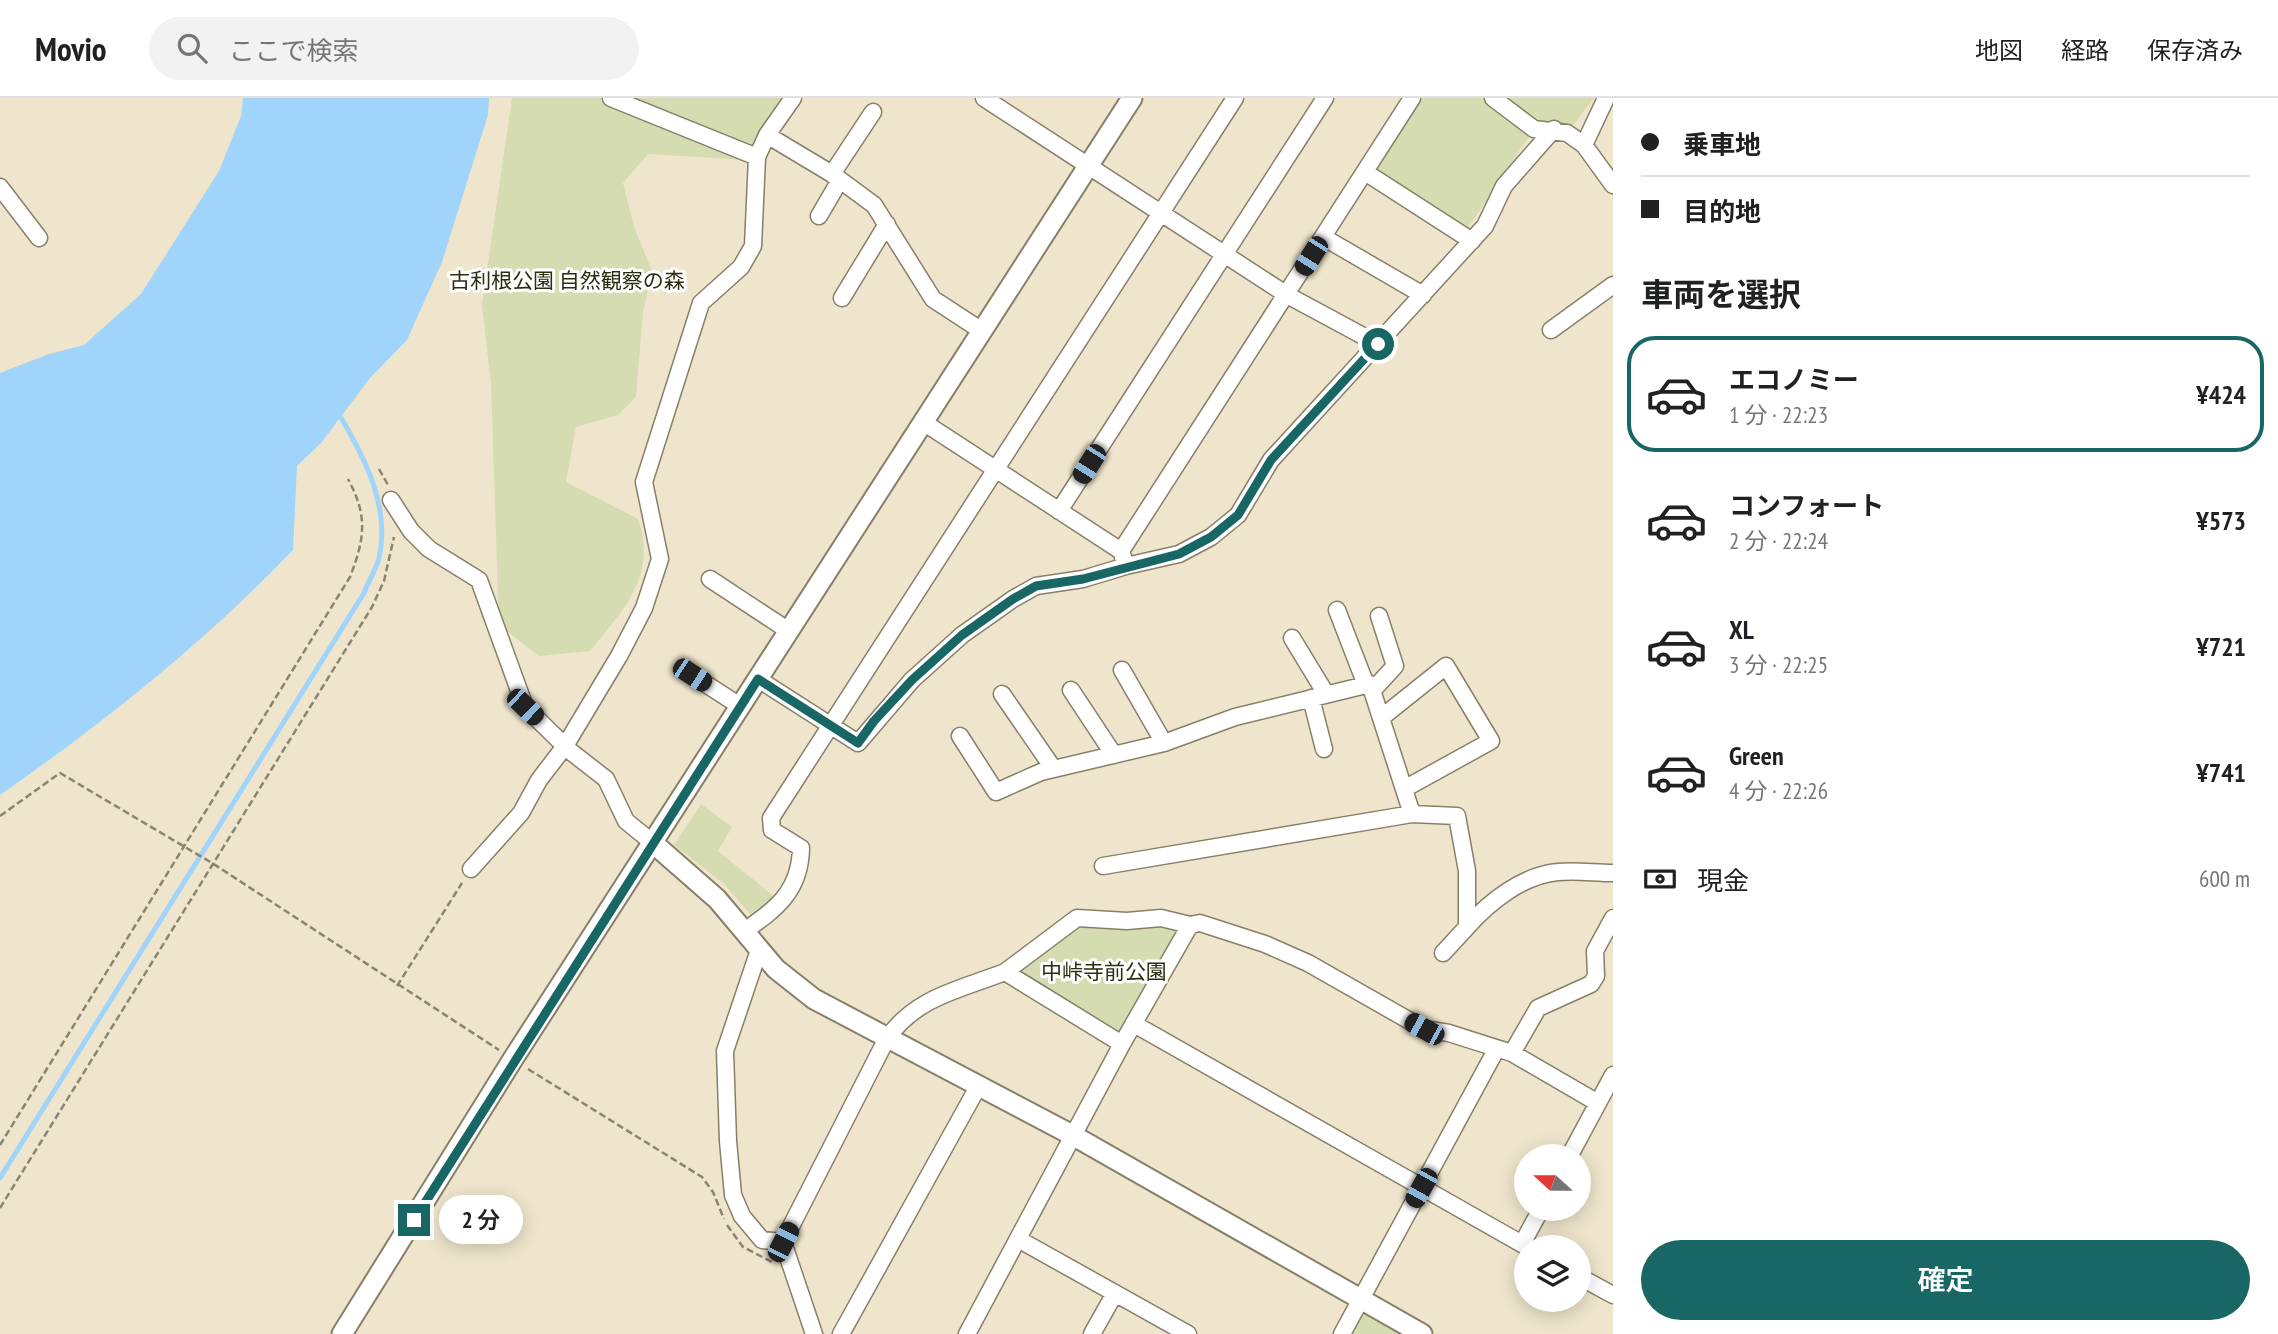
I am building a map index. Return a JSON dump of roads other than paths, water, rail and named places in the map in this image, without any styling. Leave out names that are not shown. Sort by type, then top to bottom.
[{"type":"street","points":[[611,98],[758,157]]},
{"type":"street","points":[[471,869],[521,813],[539,780],[565,746],[644,608],[660,559],[643,482],[701,303],[741,267],[753,246],[758,157],[767,135],[793,98]]},
{"type":"street","points":[[984,98],[1006,104],[1088,166],[1287,295],[1378,344]]},
{"type":"street","points":[[342,1334],[653,842],[1132,98]]},
{"type":"street","points":[[746,930],[782,904],[801,858],[801,848],[772,830],[771,818],[1235,98]]},
{"type":"street","points":[[1059,511],[1325,98]]},
{"type":"street","points":[[1124,559],[1412,98]]},
{"type":"street","points":[[1493,98],[1534,129],[1554,129],[1584,145],[1613,185]]},
{"type":"street","points":[[1584,145],[1606,110]]},
{"type":"street","points":[[819,216],[836,177],[873,112]]},
{"type":"street","points":[[758,679],[858,743],[874,721],[912,680],[962,635],[1013,599],[1036,586],[1083,579],[1124,559],[1179,554],[1211,537],[1238,515],[1271,460],[1485,226],[1504,187],[1554,129]]},
{"type":"street","points":[[767,135],[836,177],[874,205],[933,299],[982,331]]},
{"type":"street","points":[[1365,172],[1472,241]]},
{"type":"street","points":[[0,187],[39,238]]},
{"type":"street","points":[[842,298],[887,224]]},
{"type":"street","points":[[1323,237],[1423,295]]},
{"type":"street","points":[[1551,330],[1613,285]]},
{"type":"street","points":[[923,422],[1059,511],[1124,559]]},
{"type":"street","points":[[391,500],[411,531],[429,549],[479,580],[525,707],[565,746],[606,779],[626,821],[717,899],[746,930],[776,969],[814,999],[886,1040],[979,1085],[1074,1136],[1422,1334]]},
{"type":"street","points":[[710,579],[789,631]]},
{"type":"street","points":[[1337,610],[1381,718],[1412,814]]},
{"type":"street","points":[[960,736],[996,792],[1053,768],[1164,743],[1236,716],[1319,696],[1369,688],[1395,666],[1380,616]]},
{"type":"street","points":[[1292,638],[1319,696],[1324,749]]},
{"type":"street","points":[[1381,718],[1446,666],[1491,741],[1404,789]]},
{"type":"street","points":[[1122,670],[1164,743]]},
{"type":"street","points":[[692,675],[740,706]]},
{"type":"street","points":[[1071,690],[1114,755]]},
{"type":"street","points":[[1002,694],[1053,768]]},
{"type":"street","points":[[1103,866],[1412,814],[1457,816],[1467,871],[1466,927]]},
{"type":"street","points":[[1443,953],[1488,904],[1521,885],[1557,872],[1613,873]]},
{"type":"street","points":[[814,1334],[783,1242],[886,1040],[898,1022],[929,999],[1005,972],[1077,918],[1161,918],[1190,925],[1200,923],[1265,944],[1352,986],[1424,1029],[1448,1033],[1504,1052],[1598,1103]]},
{"type":"street","points":[[1342,1334],[1421,1188],[1504,1052],[1538,1007],[1591,984],[1596,976],[1595,951],[1613,918]]},
{"type":"street","points":[[967,1334],[1122,1044],[1190,925]]},
{"type":"street","points":[[759,950],[725,1051],[728,1141],[733,1195],[742,1216],[762,1240],[783,1242]]},
{"type":"street","points":[[1005,972],[1122,1044]]},
{"type":"street","points":[[1134,1024],[1514,1239]]},
{"type":"street","points":[[1576,1144],[1613,1075]]},
{"type":"street","points":[[841,1334],[979,1085]]},
{"type":"street","points":[[1018,1239],[1188,1334]]},
{"type":"street","points":[[1591,1283],[1613,1295]]},
{"type":"street","points":[[1092,1334],[1115,1293]]},
{"type":"water","points":[[243,98],[489,98],[488,115],[442,262],[407,340],[370,378],[321,443],[297,466],[293,550],[224,617],[152,680],[78,739],[0,795],[0,373],[49,354],[84,345],[141,294],[219,171],[241,116]]},
{"type":"waterway","points":[[0,1178],[364,593],[376,567],[382,539],[378,500],[365,463],[337,411]]},
{"type":"park label","name":"古利根公園 自然観察の森","points":[[567,280]]},
{"type":"park label","name":"中峠寺前公園","points":[[1104,971]]}]
